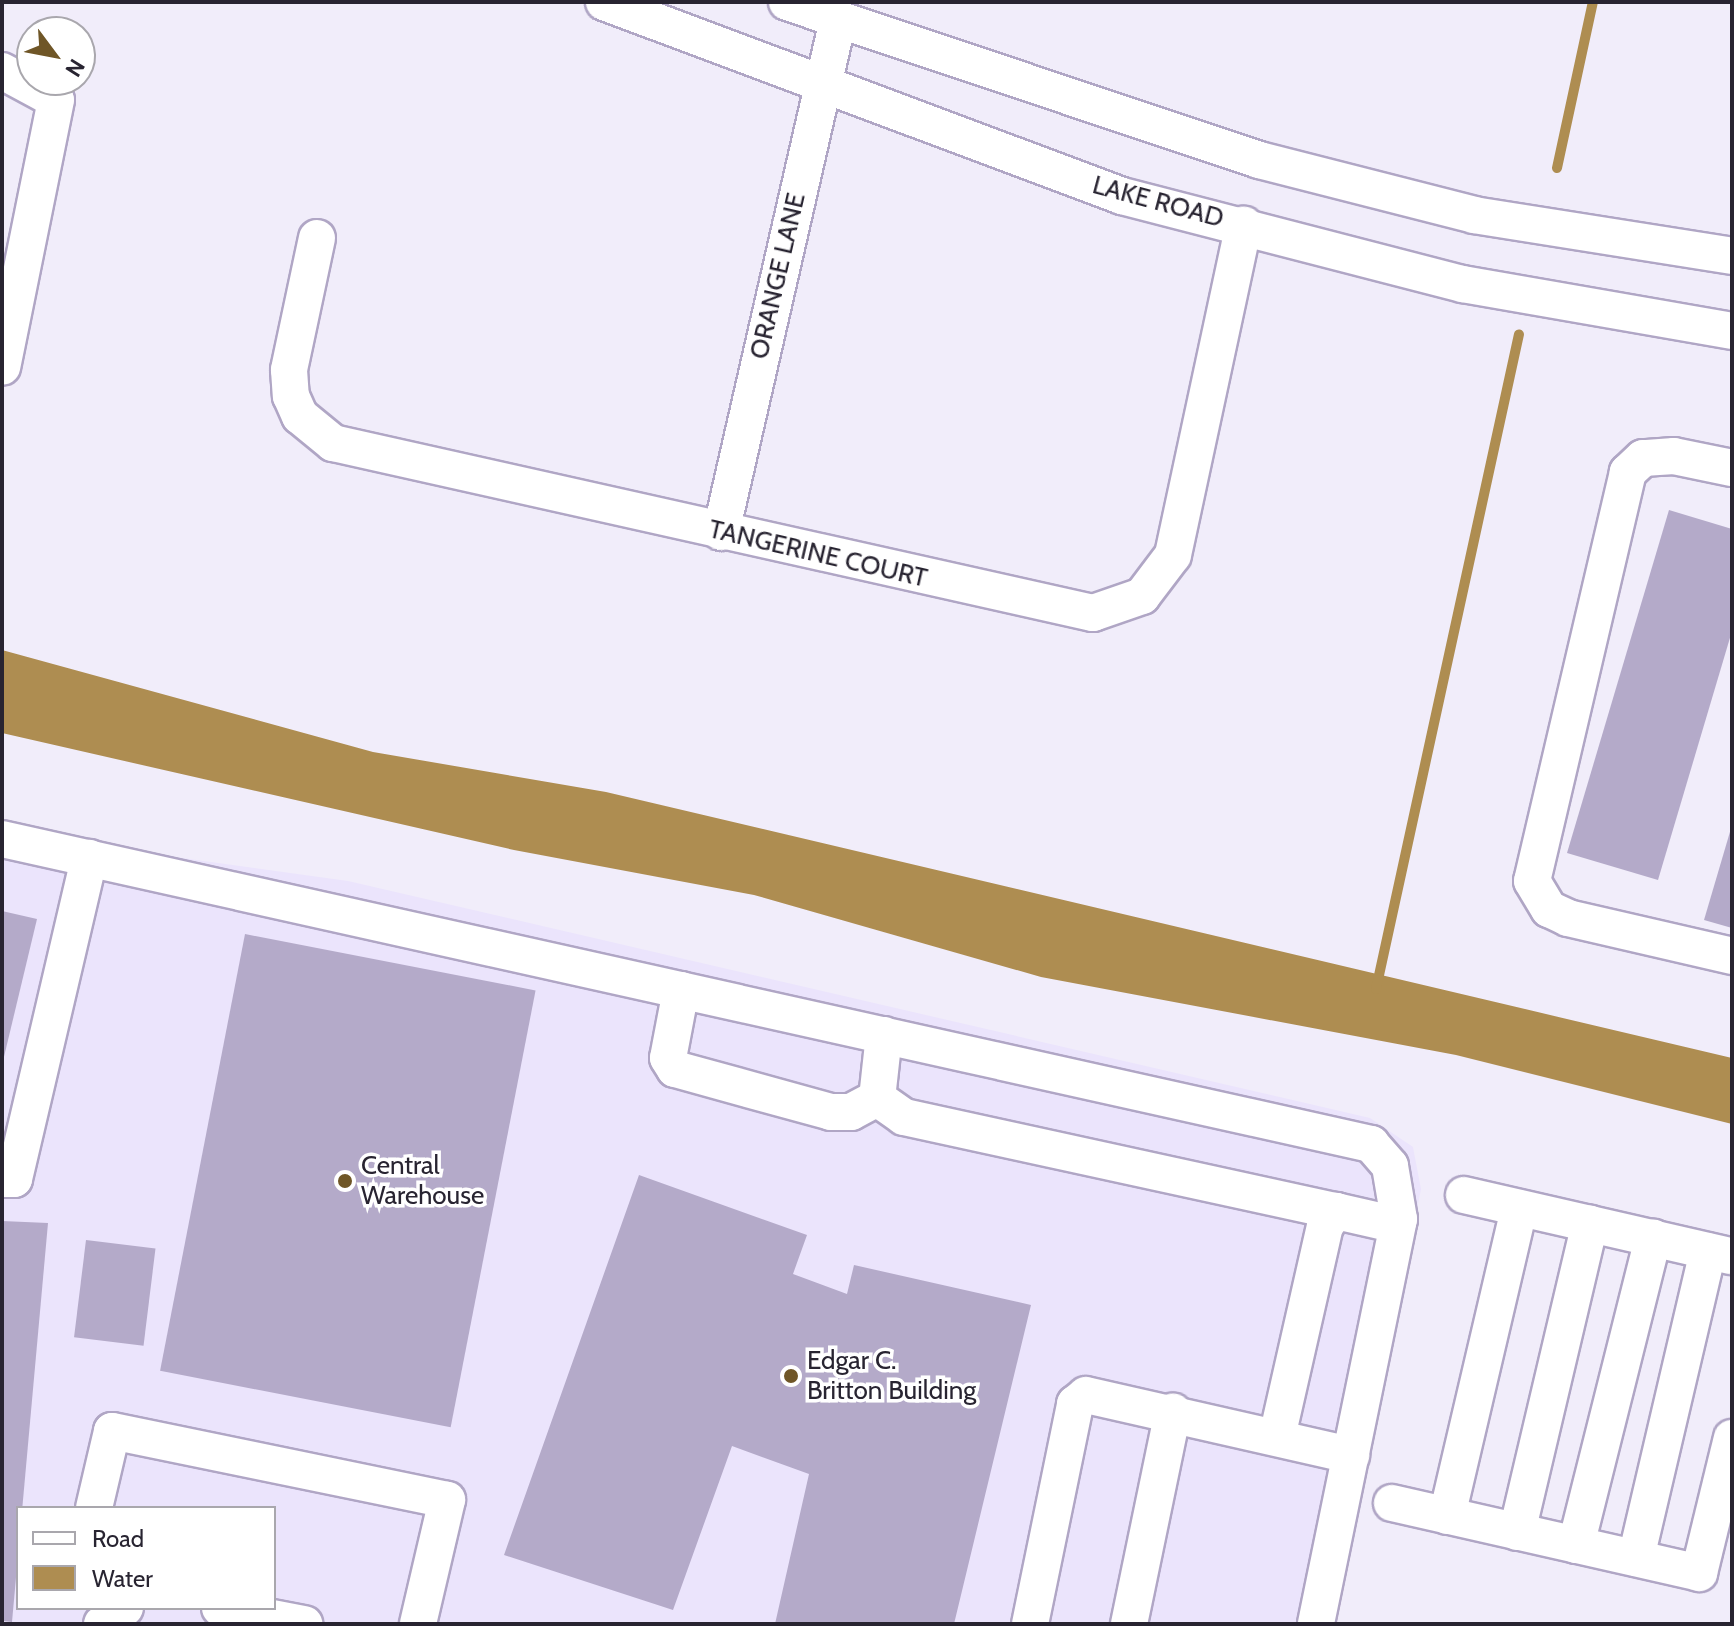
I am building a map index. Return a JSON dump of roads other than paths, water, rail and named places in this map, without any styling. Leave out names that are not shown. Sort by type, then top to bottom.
[{"type":"street","name":"LAKE ROAD","points":[[604,2],[821,86],[1122,196],[1244,225],[1463,284],[1732,331]]},
{"type":"street","points":[[787,2],[1259,160],[1474,215],[1732,256]]},
{"type":"street","name":"ORANGE LANE","points":[[721,532],[838,20]]},
{"type":"street","points":[[2,71],[56,100],[2,367]]},
{"type":"street","name":"TANGERINE COURT","points":[[317,238],[289,370],[291,396],[314,432],[333,443],[1068,611],[1093,613],[1142,596],[1173,555],[1244,225]]},
{"type":"street","points":[[1732,468],[1674,456],[1643,458],[1628,472],[1532,881],[1549,909],[1568,918],[1732,956]]},
{"type":"street","points":[[2,839],[1371,1144],[1399,1190],[1397,1225],[1351,1455],[1323,1623]]},
{"type":"street","points":[[2,1179],[14,1179],[89,858]]},
{"type":"street","points":[[681,990],[668,1058],[675,1069],[831,1112],[851,1112],[877,1098]]},
{"type":"street","points":[[877,1098],[884,1035]]},
{"type":"street","points":[[877,1098],[904,1117],[1397,1225]]},
{"type":"street","points":[[1464,1195],[1720,1254],[1636,1558]]},
{"type":"street","points":[[1447,1516],[1519,1208]]},
{"type":"street","points":[[1277,1437],[1325,1226],[1336,1211]]},
{"type":"street","points":[[1517,1532],[1590,1224]]},
{"type":"street","points":[[1576,1545],[1653,1238]]},
{"type":"street","points":[[1030,1624],[1075,1404],[1100,1394],[1351,1455]]},
{"type":"street","points":[[1129,1624],[1173,1412]]},
{"type":"street","points":[[94,1506],[112,1431],[447,1500],[418,1624]]},
{"type":"street","points":[[1392,1503],[1699,1573],[1732,1438]]},
{"type":"street","points":[[101,1624],[122,1610]]},
{"type":"street","points":[[230,1610],[304,1624]]},
{"type":"water","points":[[2,650],[373,752],[606,792],[1732,1058],[1732,1124],[1456,1055],[1041,977],[754,895],[514,850],[2,733]]},
{"type":"waterway","points":[[1557,168],[1593,2]]},
{"type":"waterway","points":[[1376,989],[1519,334]]},
{"type":"place","name":"Central Warehouse","points":[[345,1181]]},
{"type":"place","name":"Edgar C. Britton Building","points":[[791,1376]]}]
